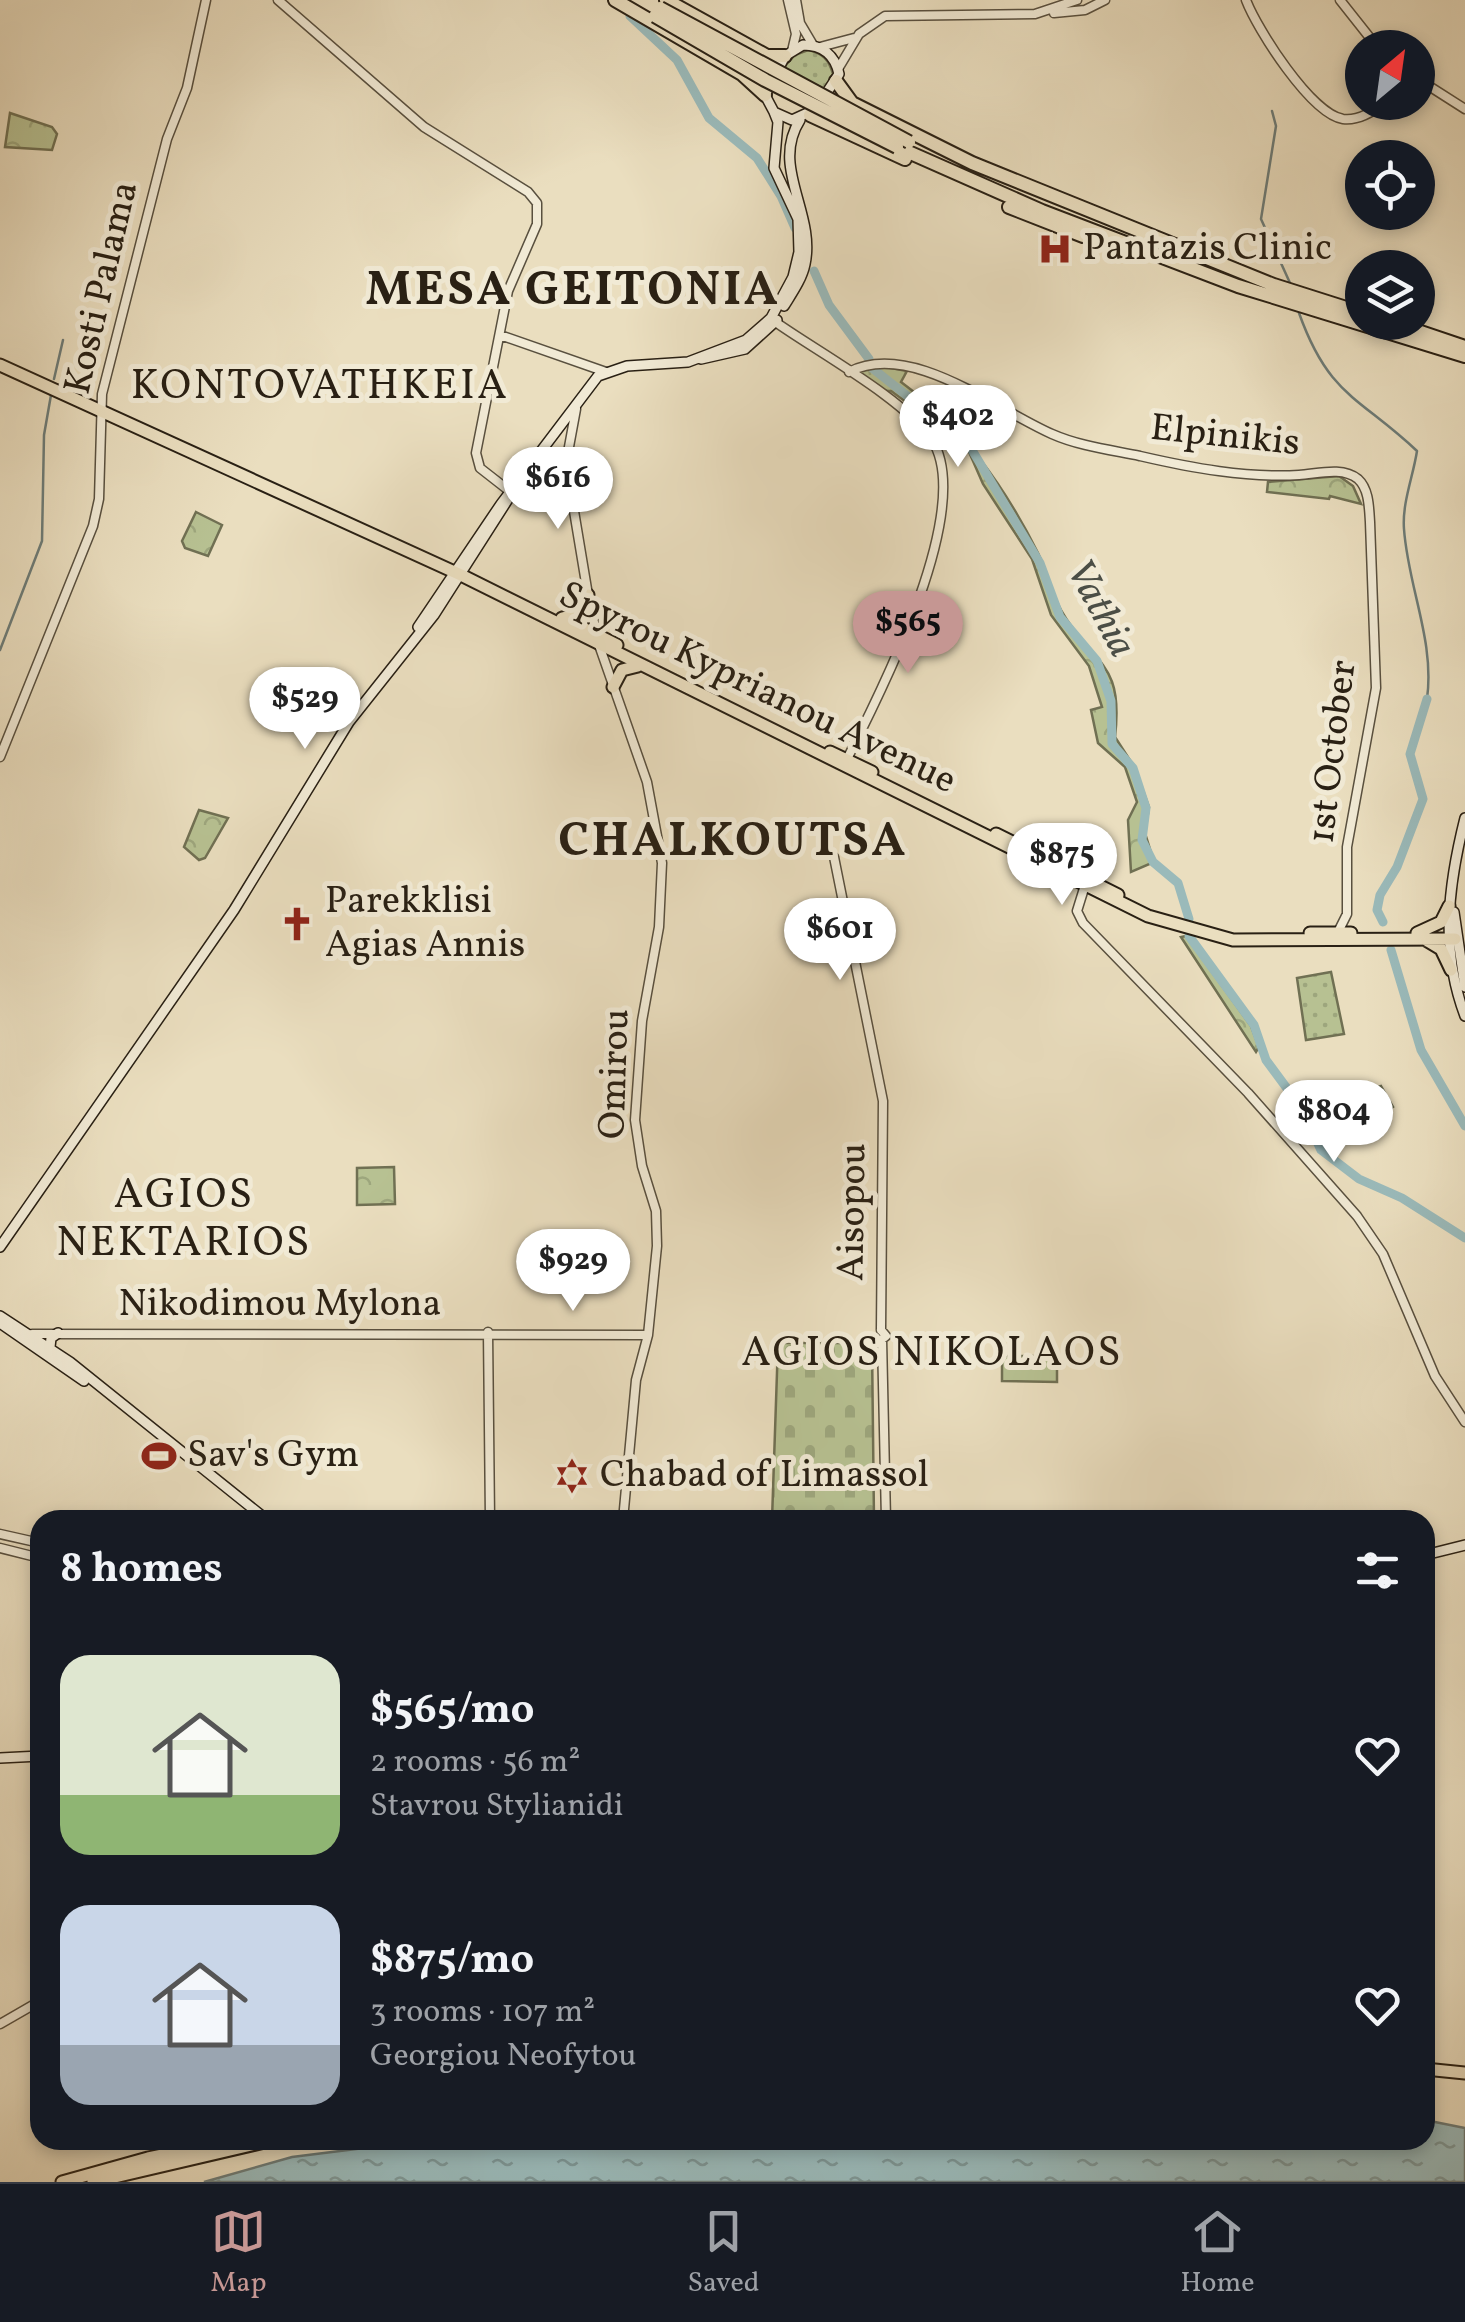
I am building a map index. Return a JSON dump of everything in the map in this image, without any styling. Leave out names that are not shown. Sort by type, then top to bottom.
[{"type":"highway","points":[[615,0],[742,74],[765,95]]},
{"type":"highway","points":[[628,0],[660,8],[759,52],[789,53]]},
{"type":"highway","points":[[646,0],[766,80],[1042,212],[1238,286]]},
{"type":"highway","points":[[837,75],[852,103],[972,163],[1282,288]]},
{"type":"highway","points":[[805,117],[1039,220],[1168,267],[1345,316]]},
{"type":"highway","points":[[903,144],[1046,204],[1345,308]]},
{"type":"highway","points":[[1429,340],[1465,358]]},
{"type":"highway","points":[[1435,340],[1465,345]]},
{"type":"main road","points":[[0,1247],[260,871],[315,772],[591,384],[606,372],[745,349],[773,320],[806,263],[806,219],[788,153],[805,117],[837,75],[817,46],[789,53],[765,95],[778,122],[774,168],[798,219],[800,252],[773,320]]},
{"type":"main road","points":[[774,112],[805,117]]},
{"type":"main road","name":"Spyrou Kyprianou Avenue","points":[[0,361],[562,618],[647,668],[845,763]]},
{"type":"main road","name":"Spyrou Kyprianou Avenue","points":[[460,571],[1165,923],[1233,940],[1451,936]]},
{"type":"main road","points":[[562,618],[583,613],[588,595]]},
{"type":"main road","points":[[613,688],[622,670],[632,665],[647,668]]},
{"type":"main road","points":[[1451,970],[1449,906],[1465,818]]},
{"type":"main road","points":[[1465,844],[1455,889],[1451,936],[1465,986]]},
{"type":"main road","name":"Spyrou Kyprianou Avenue","points":[[1088,885],[1198,927],[1249,934],[1337,932],[1386,937]]},
{"type":"main road","points":[[1449,906],[1441,922],[1421,936],[1441,949],[1465,1016]]},
{"type":"main road","points":[[0,1256],[13,1231]]},
{"type":"main road","points":[[0,1320],[50,1347],[252,1510]]},
{"type":"main road","points":[[0,1320],[251,1510]]},
{"type":"main road","points":[[50,1347],[58,1334]]},
{"type":"main road","points":[[1435,1552],[1465,1545]]},
{"type":"main road","points":[[0,1758],[30,1756]]},
{"type":"main road","points":[[1435,2066],[1465,2065]]},
{"type":"main road","points":[[1435,2068],[1465,2073]]},
{"type":"main road","points":[[62,2182],[187,2150]]},
{"type":"main road","points":[[93,2182],[230,2150]]},
{"type":"street","name":"Kosti Palama","points":[[0,757],[93,526],[100,500],[101,408],[167,138],[188,88],[206,0]]},
{"type":"street","points":[[278,0],[424,127],[538,202],[537,224],[514,276],[500,335],[477,460],[488,476],[512,493]]},
{"type":"street","points":[[788,0],[796,34],[789,53]]},
{"type":"street","points":[[796,0],[800,24],[817,46],[842,44],[885,16],[1049,12],[1105,0]]},
{"type":"street","points":[[1049,12],[1077,0],[1087,6]]},
{"type":"street","points":[[1246,0],[1260,31],[1323,110],[1345,118]]},
{"type":"street","points":[[1340,0],[1364,30]]},
{"type":"street","points":[[837,75],[859,34]]},
{"type":"street","points":[[1435,90],[1465,109]]},
{"type":"street","points":[[773,320],[849,372],[928,436],[938,457],[940,502],[932,559],[913,622],[845,763]]},
{"type":"street","points":[[500,335],[606,372]]},
{"type":"street","name":"Elpinikis","points":[[849,372],[877,361],[944,378],[1032,425],[1084,444],[1254,476],[1342,471],[1359,480]]},
{"type":"street","points":[[586,362],[592,369],[591,384]]},
{"type":"street","points":[[566,463],[577,404]]},
{"type":"street","points":[[547,446],[566,463]]},
{"type":"street","name":"Omirou","points":[[566,463],[598,640],[647,782],[662,866],[657,940],[642,1020],[635,1120],[657,1224],[648,1334],[636,1380],[624,1510]]},
{"type":"street","name":"1st October","points":[[1337,932],[1347,914],[1347,846],[1376,688],[1368,496],[1359,480]]},
{"type":"street","name":"Aisopou","points":[[834,857],[882,1101],[881,1331],[886,1510]]},
{"type":"street","points":[[1088,885],[1077,911],[1158,1004],[1248,1093],[1357,1216],[1383,1254],[1434,1376],[1465,1422]]},
{"type":"street","points":[[1347,914],[1359,934]]},
{"type":"street","points":[[488,1332],[490,1510]]},
{"type":"street","name":"Nikodimou Mylona","points":[[32,1334],[648,1334]]},
{"type":"street","points":[[0,1534],[30,1542]]},
{"type":"street","points":[[0,1548],[30,1556]]},
{"type":"street","points":[[0,2024],[30,2008]]},
{"type":"green space","points":[[808,50],[821,55],[833,74],[823,94],[780,71],[795,55]]},
{"type":"green space","points":[[10,113],[52,127],[57,134],[52,150],[5,147]]},
{"type":"green space","points":[[880,366],[907,371],[901,382],[944,419],[980,459],[1025,528],[1061,610],[1110,678],[1117,711],[1115,737],[1135,768],[1149,807],[1145,833],[1154,862],[1131,872],[1128,820],[1137,802],[1125,767],[1098,743],[1091,710],[1102,707],[1089,666],[1051,615],[1032,559],[983,484],[966,445],[891,391],[883,392],[860,376],[859,370]]},
{"type":"green space","points":[[1339,476],[1353,486],[1361,504],[1330,496],[1329,499],[1267,492],[1268,482]]},
{"type":"green space","points":[[196,512],[222,525],[208,556],[185,548],[182,541]]},
{"type":"green space","points":[[199,810],[228,818],[205,858],[199,860],[184,847]]},
{"type":"green space","points":[[1186,936],[1251,1026],[1259,1047],[1256,1052],[1181,937]]},
{"type":"green space","points":[[1331,972],[1344,1034],[1306,1040],[1297,978]]},
{"type":"green space","points":[[1381,1086],[1393,1107],[1366,1127],[1360,1127],[1340,1099]]},
{"type":"green space","points":[[394,1167],[395,1204],[357,1205],[357,1168]]},
{"type":"green space","points":[[778,1343],[870,1343],[874,1510],[772,1510]]},
{"type":"green space","points":[[1002,1356],[1057,1356],[1057,1382],[1002,1381]]},
{"type":"water","points":[[1435,2122],[1465,2128],[1465,2182],[204,2182],[292,2157],[348,2150],[1435,2150]]},
{"type":"waterway","name":"Vathia","points":[[630,16],[677,60],[709,118],[757,158],[795,228]]},
{"type":"waterway","points":[[1272,111],[1276,126],[1261,219],[1290,283]]},
{"type":"waterway","name":"Vathia","points":[[814,271],[829,305],[869,359]]},
{"type":"waterway","points":[[1299,313],[1310,341],[1334,379],[1417,451],[1404,529],[1427,656],[1427,699]]},
{"type":"waterway","points":[[54,379],[63,340]]},
{"type":"waterway","name":"Vathia","points":[[872,368],[969,445],[1040,563],[1060,617],[1097,661],[1111,701],[1112,744],[1133,768],[1146,808],[1142,840],[1153,862],[1178,883],[1189,919]]},
{"type":"waterway","points":[[0,650],[42,541],[44,435],[51,395]]},
{"type":"waterway","points":[[1383,922],[1377,910],[1380,895],[1397,867],[1423,799],[1410,754],[1427,699]]},
{"type":"waterway","name":"Vathia","points":[[1189,936],[1254,1025],[1266,1060],[1300,1106],[1321,1150],[1359,1179],[1402,1198],[1465,1238]]},
{"type":"waterway","points":[[1391,950],[1421,1050],[1465,1126]]},
{"type":"place","name":"Pantazis Clinic","points":[[1055,249]]},
{"type":"place","name":"Parekklisi Agias Annis","points":[[297,924]]},
{"type":"place","name":"Sav's Gym","points":[[159,1456]]},
{"type":"place","name":"Chabad of Limassol","points":[[572,1476]]},
{"type":"district","name":"MESA GEITONIA","points":[[573,291]]},
{"type":"district","name":"KONTOVATHKEIA","points":[[320,387]]},
{"type":"district","name":"CHALKOUTSA","points":[[733,842]]},
{"type":"district","name":"AGIOS NEKTARIOS","points":[[184,1220]]},
{"type":"district","name":"AGIOS NIKOLAOS","points":[[932,1354]]}]
